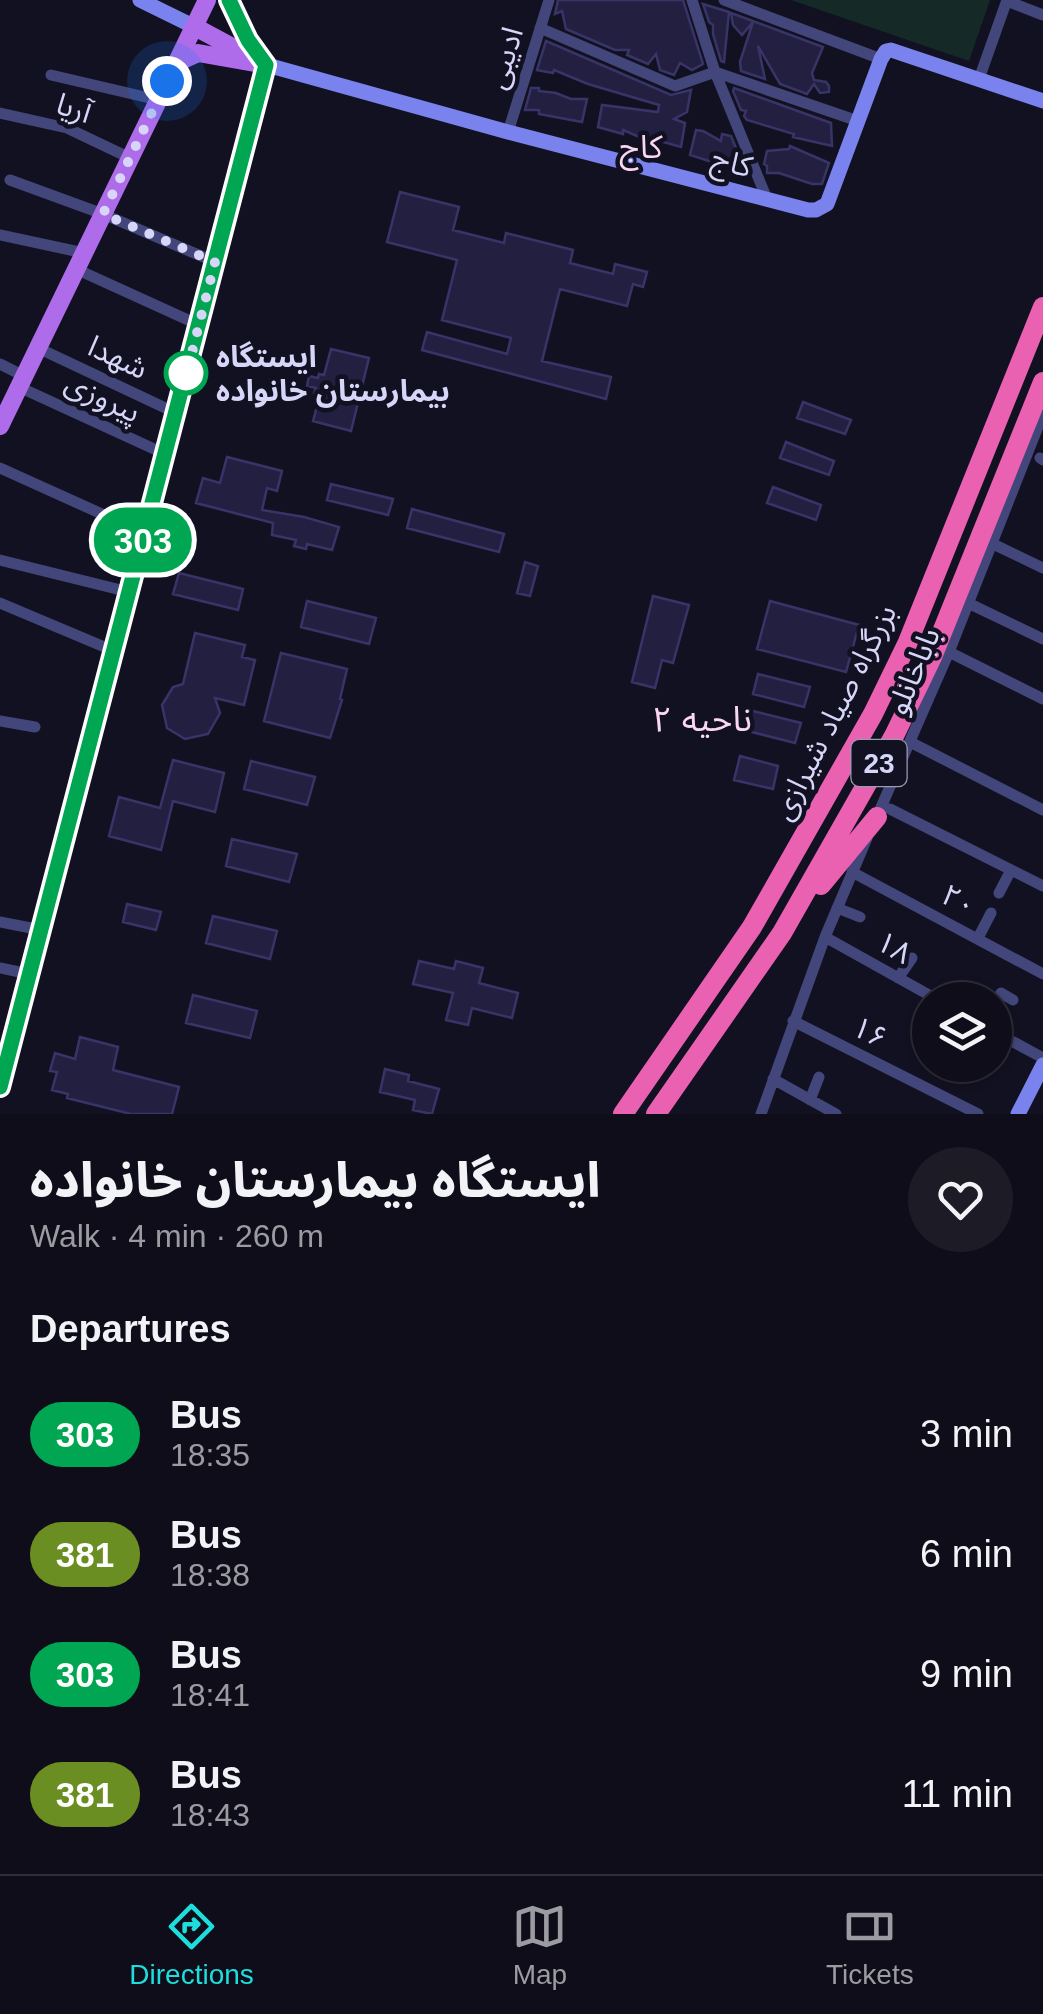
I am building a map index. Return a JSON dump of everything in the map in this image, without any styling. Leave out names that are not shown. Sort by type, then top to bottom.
[{"type":"highway","name":"بزرگراه صیاد شیرازی","points":[[623,1114],[752,927],[873,714],[908,642],[1043,307]]},
{"type":"highway","name":"بزرگراه صیاد شیرازی","points":[[656,1114],[782,933],[866,787],[940,639],[1043,382]]},
{"type":"highway","points":[[782,933],[883,813]]},
{"type":"main road","points":[[140,0],[195,27]]},
{"type":"main road","points":[[0,426],[207,0]]},
{"type":"main road","points":[[0,1087],[266,65],[230,0]]},
{"type":"main road","name":"کاج","points":[[195,27],[266,65],[808,210],[828,204],[880,60]]},
{"type":"main road","points":[[880,60],[891,50],[1043,101]]},
{"type":"main road","points":[[176,63],[198,53],[266,65]]},
{"type":"main road","points":[[1018,1114],[1043,1062]]},
{"type":"street","name":"ادیبی","points":[[508,132],[549,0]]},
{"type":"street","points":[[692,0],[715,72],[767,199]]},
{"type":"street","points":[[724,0],[880,60]]},
{"type":"street","points":[[979,79],[1007,1],[1043,14]]},
{"type":"street","points":[[540,28],[674,86],[715,72],[858,122]]},
{"type":"street","points":[[51,75],[158,100]]},
{"type":"street","name":"آریا","points":[[0,113],[67,128],[130,158]]},
{"type":"street","points":[[10,180],[215,262]]},
{"type":"street","points":[[0,235],[80,261],[199,325]]},
{"type":"street","name":"شهدا","points":[[38,348],[176,412]]},
{"type":"street","name":"پیروزی","points":[[0,364],[22,382],[165,454]]},
{"type":"street","name":"باباخانلو","points":[[761,1114],[836,908],[883,813],[1043,414]]},
{"type":"street","points":[[0,468],[144,533]]},
{"type":"street","points":[[991,543],[1043,568]]},
{"type":"street","points":[[0,560],[129,592]]},
{"type":"street","points":[[0,603],[114,651]]},
{"type":"street","points":[[968,603],[1043,639]]},
{"type":"street","points":[[949,652],[1043,699]]},
{"type":"street","points":[[0,721],[35,727]]},
{"type":"street","points":[[910,742],[1043,810]]},
{"type":"street","points":[[883,813],[1043,886]]},
{"type":"street","points":[[999,893],[1012,870]]},
{"type":"street","name":"۲۰","points":[[852,872],[1043,974]]},
{"type":"street","points":[[836,908],[860,918]]},
{"type":"street","points":[[978,938],[991,913]]},
{"type":"street","points":[[0,922],[41,930]]},
{"type":"street","name":"۱۸","points":[[825,937],[912,986]]},
{"type":"street","points":[[898,978],[912,958]]},
{"type":"street","points":[[0,968],[30,974]]},
{"type":"street","name":"۱۶","points":[[794,1021],[978,1114]]},
{"type":"street","points":[[1012,1043],[1043,1062]]},
{"type":"street","points":[[810,1100],[819,1077]]},
{"type":"street","points":[[772,1079],[836,1114]]},
{"type":"green space","points":[[791,0],[990,0],[969,61]]},
{"type":"building","points":[[558,0],[683,0],[703,64],[692,70],[680,63],[674,75],[660,70],[656,54],[648,64],[627,55],[629,50],[615,50],[566,29],[562,11],[555,14]]},
{"type":"building","points":[[703,4],[729,12],[724,62],[721,61],[713,25]]},
{"type":"building","points":[[731,13],[823,47],[812,73],[814,80],[826,82],[829,92],[820,93],[814,84],[807,94],[780,84],[758,46],[765,79],[741,71],[740,62],[753,22],[742,35],[733,25]]},
{"type":"building","points":[[546,41],[671,95],[691,90],[687,112],[674,119],[685,123],[681,147],[598,127],[602,105],[658,112],[659,105],[554,70],[537,70]]},
{"type":"building","points":[[531,88],[571,99],[587,99],[582,122],[525,110]]},
{"type":"building","points":[[734,88],[831,123],[832,146],[747,120]]},
{"type":"building","points":[[696,130],[721,141],[722,134],[731,136],[736,148],[731,163],[690,155]]},
{"type":"building","points":[[790,146],[829,163],[822,184],[767,173],[767,151]]},
{"type":"building","points":[[400,192],[459,207],[453,230],[504,243],[506,233],[573,250],[570,263],[613,274],[615,264],[647,272],[643,287],[633,284],[627,306],[560,289],[542,361],[611,377],[606,399],[422,350],[427,332],[507,354],[511,338],[442,320],[457,260],[387,242]]},
{"type":"building","points":[[331,349],[369,358],[351,431],[313,421],[320,395],[314,393],[316,388],[307,386],[309,376],[324,375]]},
{"type":"building","points":[[803,402],[851,420],[845,434],[797,418]]},
{"type":"building","points":[[786,442],[834,461],[829,475],[780,458]]},
{"type":"building","points":[[227,457],[282,471],[277,491],[267,488],[262,510],[339,527],[332,550],[307,544],[306,549],[294,546],[296,540],[272,535],[273,523],[196,503],[203,478],[220,483]]},
{"type":"building","points":[[331,484],[393,499],[388,515],[327,500]]},
{"type":"building","points":[[773,487],[821,505],[816,520],[767,503]]},
{"type":"building","points":[[412,509],[504,534],[499,552],[407,528]]},
{"type":"building","points":[[525,562],[538,566],[530,596],[517,593]]},
{"type":"building","points":[[179,573],[243,589],[238,610],[173,594]]},
{"type":"building","points":[[653,596],[689,605],[673,663],[662,660],[655,688],[632,682]]},
{"type":"building","points":[[307,601],[376,618],[369,644],[301,627]]},
{"type":"building","points":[[770,601],[859,625],[846,672],[757,649]]},
{"type":"building","points":[[195,633],[245,645],[242,657],[255,660],[244,705],[215,698],[220,713],[208,734],[185,739],[167,728],[162,705],[173,687],[183,684]]},
{"type":"building","points":[[281,653],[347,669],[330,738],[264,721]]},
{"type":"building","points":[[758,674],[810,687],[804,707],[753,694]]},
{"type":"building","points":[[749,710],[801,723],[795,743],[744,730]]},
{"type":"building","points":[[740,756],[778,766],[773,789],[734,780]]},
{"type":"building","points":[[173,760],[224,773],[215,812],[173,801],[161,850],[109,836],[119,797],[160,808]]},
{"type":"building","points":[[251,761],[315,777],[307,805],[244,789]]},
{"type":"building","points":[[232,839],[297,854],[289,882],[226,866]]},
{"type":"building","points":[[127,904],[161,912],[156,930],[123,922]]},
{"type":"building","points":[[213,916],[277,931],[270,959],[206,943]]},
{"type":"building","points":[[419,961],[454,969],[456,961],[483,968],[479,983],[518,993],[512,1018],[472,1008],[468,1025],[446,1020],[453,993],[413,984]]},
{"type":"building","points":[[193,995],[257,1011],[250,1038],[186,1023]]},
{"type":"building","points":[[80,1037],[118,1047],[113,1070],[179,1087],[172,1114],[131,1114],[67,1098],[68,1094],[52,1090],[57,1072],[50,1071],[55,1053],[75,1059]]},
{"type":"building","points":[[385,1069],[409,1075],[408,1081],[439,1089],[432,1114],[413,1110],[415,1100],[380,1092]]},
{"type":"bus line","name":"303","points":[[0,1087],[266,65],[248,40],[229,0]]},
{"type":"place","name":"ایستگاه بیمارستان خانواده","points":[[186,373]]},
{"type":"district","name":"کاج","points":[[641,147]]},
{"type":"district","name":"ناحیه ۲","points":[[702,718]]},
{"type":"route","points":[[167,81],[103,214],[215,262],[184,384],[186,373]]}]
